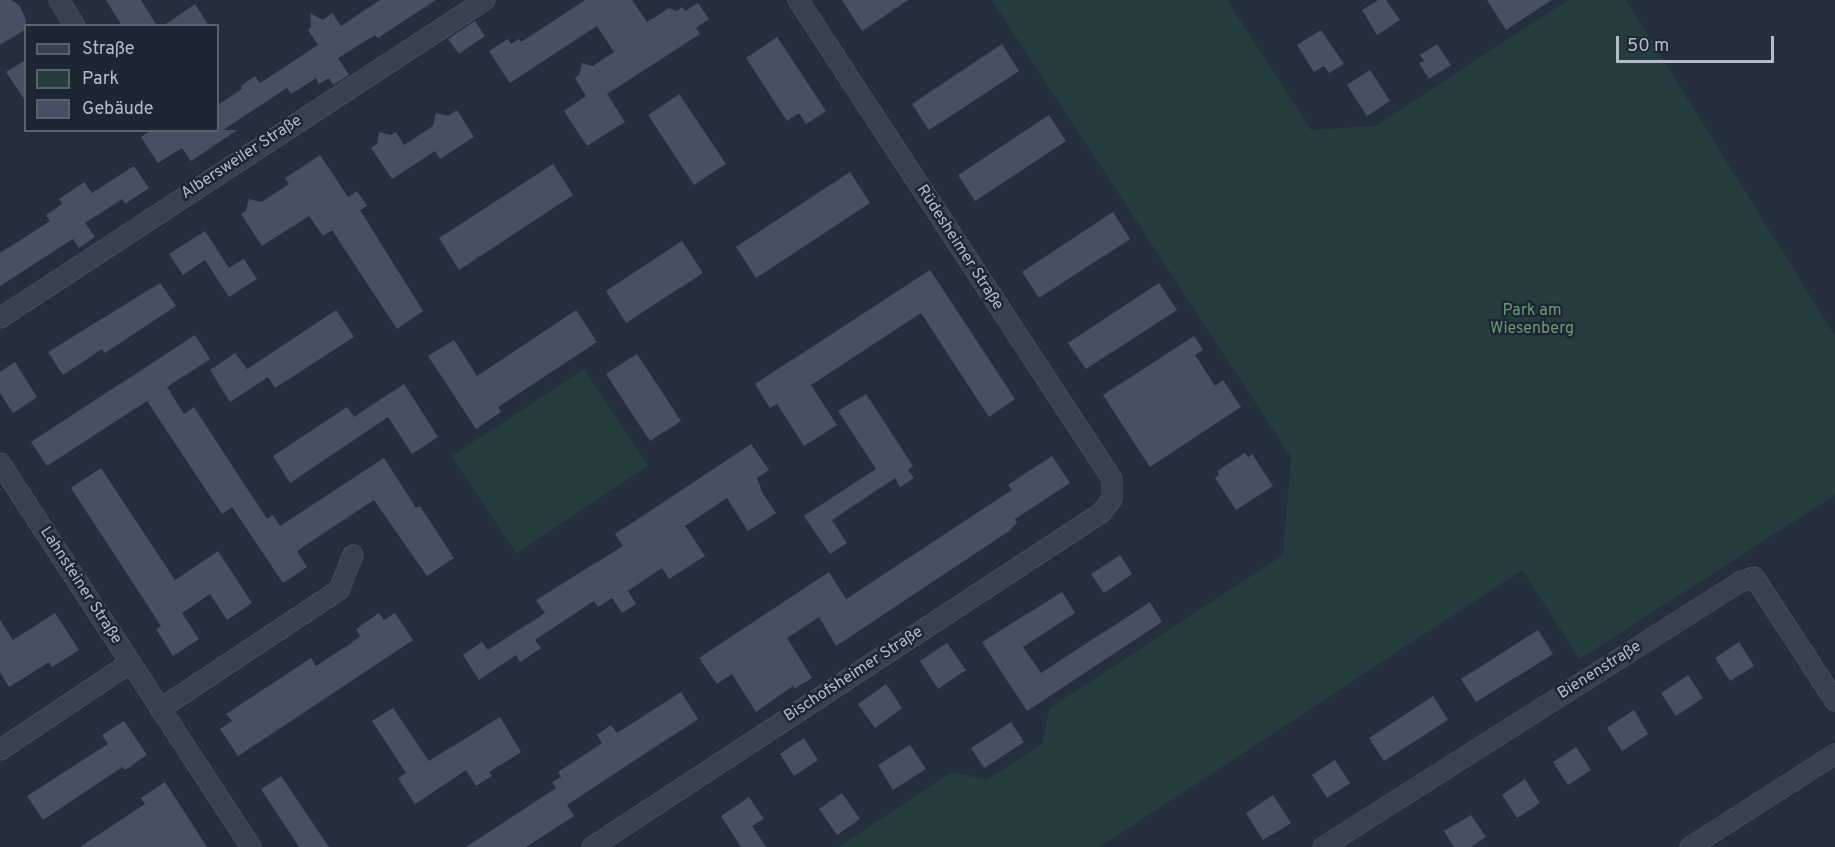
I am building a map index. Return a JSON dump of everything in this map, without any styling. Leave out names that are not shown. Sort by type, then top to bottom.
[{"type":"street","points":[[59,0],[74,24]]},
{"type":"street","name":"Albersweiler Straße","points":[[0,318],[485,0]]},
{"type":"street","name":"Rüdesheimer Straße","points":[[798,0],[1112,479],[1112,499]]},
{"type":"street","name":"Lahnsteiner Straße","points":[[0,463],[251,847]]},
{"type":"street","name":"Bischofsheimer Straße","points":[[592,847],[1101,513],[1112,499]]},
{"type":"street","points":[[160,709],[339,590],[353,555]]},
{"type":"street","name":"Bienenstraße","points":[[1328,846],[1740,582],[1754,577],[1835,701]]},
{"type":"street","points":[[0,750],[130,663]]},
{"type":"street","points":[[1690,847],[1835,754]]},
{"type":"green space","name":"Park am Wiesenberg","points":[[992,0],[1227,0],[1311,130],[1375,126],[1568,0],[1626,0],[1835,336],[1835,495],[1580,659],[1522,570],[1100,847],[838,847],[952,772],[987,780],[1042,744],[1050,708],[1283,555],[1291,457]]},
{"type":"green space","points":[[584,369],[648,466],[516,553],[452,456]]},
{"type":"building","points":[[0,0],[12,0],[20,6],[26,24],[24,24],[24,30],[0,45]]},
{"type":"building","points":[[106,0],[141,0],[156,24],[121,24]]},
{"type":"building","points":[[380,0],[436,0],[378,38],[375,35],[338,58],[349,75],[333,85],[329,78],[319,84],[316,78],[291,94],[287,88],[223,130],[237,130],[191,161],[182,148],[158,163],[141,137],[148,132],[219,132],[219,104],[242,89],[241,86],[255,76],[260,83],[318,45],[308,30],[311,27],[310,13],[323,20],[332,13],[341,26]]},
{"type":"building","points":[[585,0],[632,0],[647,22],[669,8],[677,11],[682,7],[685,11],[698,3],[709,19],[696,28],[700,34],[607,94],[625,122],[587,146],[564,111],[586,96],[575,78],[579,75],[582,63],[593,66],[614,52],[597,26],[510,83],[489,51],[508,39],[511,44],[519,39],[521,42]]},
{"type":"building","points":[[842,0],[908,0],[862,31]]},
{"type":"building","points":[[1378,0],[1386,0],[1400,20],[1377,35],[1362,10]]},
{"type":"building","points":[[1487,0],[1552,0],[1506,30]]},
{"type":"building","points":[[195,4],[208,24],[166,24]]},
{"type":"building","points":[[475,21],[485,36],[459,54],[448,39]]},
{"type":"building","points":[[1321,30],[1344,64],[1329,73],[1324,66],[1314,72],[1297,45]]},
{"type":"building","points":[[777,37],[826,111],[806,124],[799,113],[787,121],[746,58]]},
{"type":"building","points":[[1002,44],[1019,71],[929,130],[912,104]]},
{"type":"building","points":[[1437,44],[1451,65],[1429,79],[1419,63],[1424,61],[1420,55]]},
{"type":"building","points":[[24,61],[24,99],[6,72]]},
{"type":"building","points":[[1370,70],[1390,101],[1367,116],[1347,85]]},
{"type":"building","points":[[679,94],[726,164],[694,185],[648,115]]},
{"type":"building","points":[[457,110],[474,137],[440,159],[435,151],[392,179],[371,148],[377,144],[379,132],[391,135],[396,132],[404,145],[433,126],[436,113],[448,116]]},
{"type":"building","points":[[1049,115],[1066,141],[975,201],[958,175]]},
{"type":"building","points":[[320,155],[348,197],[357,191],[367,206],[360,210],[423,311],[397,329],[332,230],[323,236],[309,216],[262,246],[241,214],[246,211],[249,199],[261,202],[289,184],[285,178]]},
{"type":"building","points":[[553,164],[573,195],[459,270],[439,238]]},
{"type":"building","points":[[134,166],[149,188],[125,204],[122,199],[85,223],[95,237],[79,248],[73,239],[0,286],[0,253],[50,221],[46,215],[62,204],[59,199],[84,182],[92,193]]},
{"type":"building","points":[[850,172],[870,203],[756,278],[736,247]]},
{"type":"building","points":[[1113,212],[1130,239],[1039,298],[1022,272]]},
{"type":"building","points":[[205,231],[229,268],[244,259],[257,279],[229,297],[205,260],[183,275],[169,254]]},
{"type":"building","points":[[682,241],[703,273],[626,323],[606,291]]},
{"type":"building","points":[[930,270],[1015,399],[989,417],[921,313],[811,385],[837,425],[804,446],[777,404],[770,408],[755,384]]},
{"type":"building","points":[[160,283],[176,306],[105,353],[102,349],[63,375],[48,352]]},
{"type":"building","points":[[1159,283],[1177,310],[1086,369],[1068,343]]},
{"type":"building","points":[[336,310],[354,337],[275,388],[268,377],[230,402],[210,370],[235,353],[247,369]]},
{"type":"building","points":[[576,310],[597,342],[498,407],[501,412],[476,429],[428,356],[454,340],[477,376]]},
{"type":"building","points":[[195,335],[210,359],[167,387],[184,414],[194,407],[267,519],[273,515],[280,526],[384,458],[416,508],[420,506],[454,558],[427,576],[374,500],[297,551],[307,567],[283,583],[232,507],[222,514],[147,401],[47,466],[31,442]]},
{"type":"building","points":[[1194,336],[1203,350],[1195,355],[1215,386],[1223,380],[1241,407],[1150,467],[1103,395]]},
{"type":"building","points":[[637,354],[681,421],[650,441],[606,374]]},
{"type":"building","points":[[15,362],[37,397],[13,413],[0,393],[0,372]]},
{"type":"building","points":[[404,384],[438,437],[412,454],[388,417],[290,483],[273,456],[347,407],[354,417]]},
{"type":"building","points":[[866,394],[913,466],[908,470],[914,478],[900,487],[895,478],[832,520],[847,543],[830,554],[804,516],[876,469],[838,411]]},
{"type":"building","points":[[751,444],[769,470],[757,478],[762,492],[776,513],[748,531],[727,498],[685,526],[705,556],[669,579],[662,568],[628,591],[636,604],[622,613],[612,598],[598,607],[594,601],[535,640],[541,648],[520,662],[516,655],[479,680],[463,655],[482,642],[488,650],[545,613],[536,600],[623,546],[615,534]]},
{"type":"building","points":[[1245,453],[1248,457],[1252,454],[1273,486],[1236,510],[1215,478],[1219,475],[1217,471]]},
{"type":"building","points":[[1052,456],[1070,483],[1015,519],[1017,523],[1009,531],[836,646],[819,617],[787,638],[812,678],[794,689],[793,686],[756,712],[732,674],[717,684],[699,658],[829,572],[846,599],[1012,490],[1008,485]]},
{"type":"building","points":[[101,468],[175,580],[218,551],[252,603],[227,620],[210,594],[182,613],[199,639],[173,656],[156,629],[161,626],[71,488]]},
{"type":"building","points":[[1120,555],[1132,574],[1104,593],[1091,574]]},
{"type":"building","points":[[1062,592],[1075,613],[1023,647],[1041,673],[1150,602],[1162,622],[1027,711],[982,642]]},
{"type":"building","points":[[55,613],[79,650],[52,667],[49,662],[9,687],[0,672],[0,620],[13,640]]},
{"type":"building","points":[[379,613],[384,620],[395,613],[413,640],[238,756],[220,729],[232,721],[226,714],[311,658],[316,666],[350,644],[360,636],[356,629]]},
{"type":"building","points":[[1538,630],[1553,654],[1476,702],[1461,679]]},
{"type":"building","points":[[1739,642],[1754,666],[1730,681],[1715,658]]},
{"type":"building","points":[[947,643],[966,670],[938,689],[920,661]]},
{"type":"building","points":[[1688,675],[1703,698],[1676,716],[1661,693]]},
{"type":"building","points":[[886,684],[902,708],[875,728],[858,704]]},
{"type":"building","points":[[681,692],[698,719],[567,805],[574,816],[526,847],[466,847],[556,788],[552,782],[561,777],[558,772],[602,743],[597,735],[611,725],[617,733]]},
{"type":"building","points":[[1433,696],[1448,720],[1384,761],[1369,738]]},
{"type":"building","points":[[393,708],[429,761],[500,717],[521,752],[489,772],[492,776],[476,786],[466,770],[415,804],[398,778],[406,773],[372,721]]},
{"type":"building","points":[[1634,710],[1648,734],[1622,751],[1607,728]]},
{"type":"building","points":[[124,721],[147,755],[125,770],[122,767],[43,820],[27,796],[108,744],[102,735]]},
{"type":"building","points":[[1011,722],[1024,742],[984,768],[971,748]]},
{"type":"building","points":[[804,738],[818,760],[794,776],[780,754]]},
{"type":"building","points":[[910,745],[926,769],[893,790],[878,765]]},
{"type":"building","points":[[1576,747],[1591,770],[1568,785],[1553,762]]},
{"type":"building","points":[[1335,760],[1350,783],[1327,798],[1312,775]]},
{"type":"building","points":[[281,776],[329,847],[299,847],[261,789]]},
{"type":"building","points":[[1525,779],[1540,803],[1517,818],[1502,795]]},
{"type":"building","points":[[165,782],[207,847],[80,847],[145,804],[141,798]]},
{"type":"building","points":[[842,793],[860,819],[837,835],[819,809]]},
{"type":"building","points":[[1273,795],[1291,823],[1263,840],[1246,813]]},
{"type":"building","points":[[749,797],[764,819],[752,826],[766,847],[741,847],[721,816]]},
{"type":"building","points":[[1471,815],[1486,837],[1471,847],[1454,847],[1444,831]]}]
